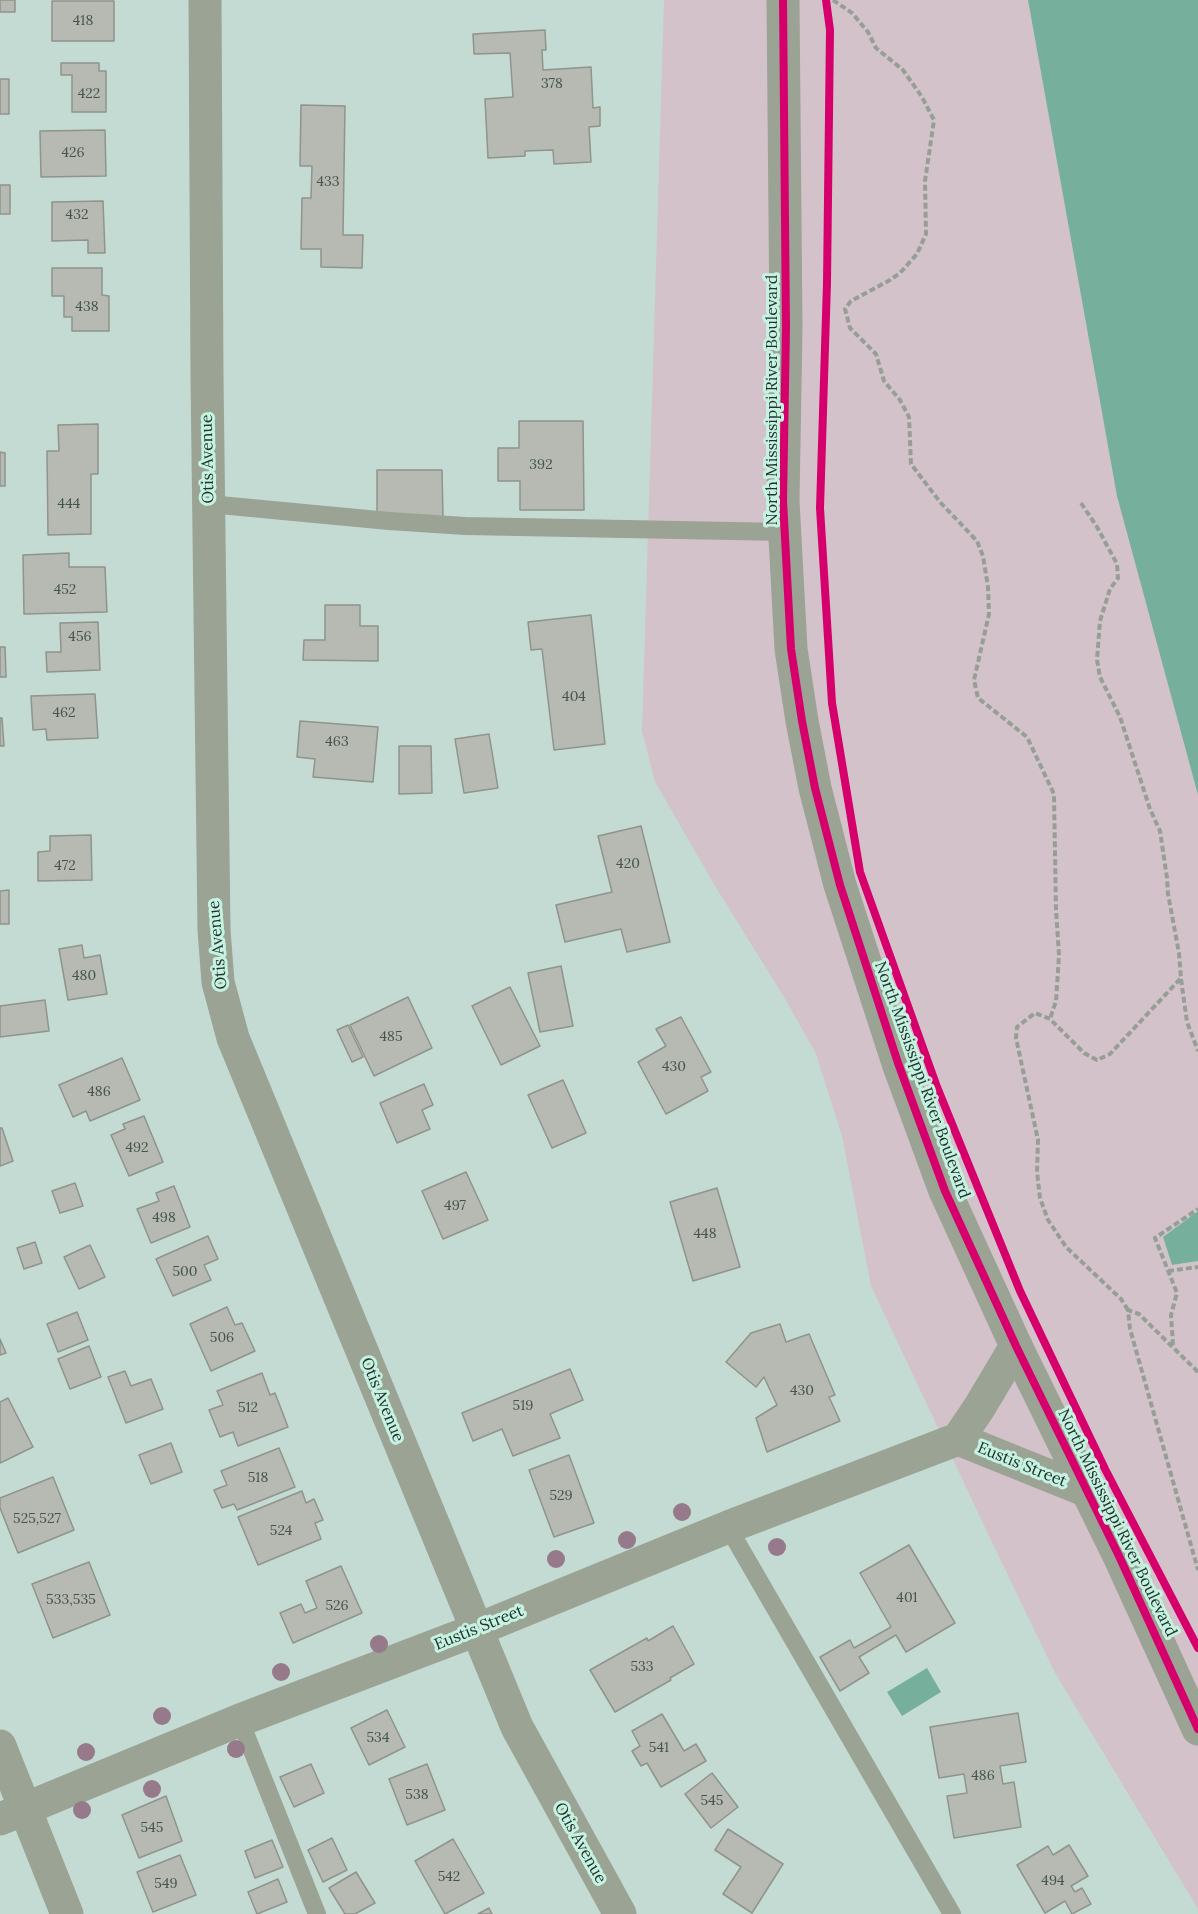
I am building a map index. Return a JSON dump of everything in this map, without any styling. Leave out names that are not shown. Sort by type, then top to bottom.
[{"type":"street","name":"Otis Avenue","points":[[205,0],[214,930],[218,982],[233,1038],[517,1727],[620,1914]]},
{"type":"street","name":"North Mississippi River Boulevard","points":[[783,0],[786,327],[783,501],[791,649],[815,788],[840,885],[898,1063],[945,1191],[1198,1729]]},
{"type":"street","name":"Eustis Street","points":[[13,1814],[240,1720],[476,1630],[728,1527],[958,1439],[980,1408],[1016,1346]]},
{"type":"street","name":"Eustis Street","points":[[958,1439],[1087,1491]]},
{"type":"street","points":[[0,1746],[13,1814],[67,1914]]},
{"type":"lane","points":[[209,504],[389,521],[465,525],[785,532]]},
{"type":"lane","points":[[728,1527],[951,1914]]},
{"type":"lane","points":[[240,1720],[316,1914]]},
{"type":"path","points":[[826,0],[828,10]]},
{"type":"path","points":[[833,0],[852,12],[868,32],[876,48],[903,70],[922,97],[934,120],[925,182],[926,234],[917,255],[890,280],[851,301],[844,309],[850,328],[876,354],[884,381],[900,400],[909,417],[910,464],[940,502],[978,541],[988,586],[989,614],[974,680],[978,699],[1027,737],[1054,794],[1059,955],[1056,1001],[1050,1018]]},
{"type":"path","points":[[1081,503],[1098,526],[1117,564],[1118,578],[1110,589],[1100,621],[1097,660],[1100,677],[1119,717],[1150,809],[1160,831],[1187,1022],[1198,1051]]},
{"type":"path","points":[[1181,978],[1110,1054],[1097,1060],[1084,1053],[1050,1018],[1035,1013],[1017,1027],[1016,1038],[1038,1140],[1037,1172],[1040,1197],[1048,1220],[1066,1247],[1121,1299],[1128,1310],[1130,1329],[1198,1570]]},
{"type":"path","points":[[1173,1346],[1171,1316],[1177,1293],[1155,1238],[1198,1209]]},
{"type":"path","points":[[1168,1271],[1198,1267]]},
{"type":"path","points":[[1128,1310],[1138,1314],[1198,1372]]},
{"type":"shaded area","points":[[664,0],[1028,0],[1114,478],[1198,795],[1198,1210],[1163,1237],[1172,1265],[1198,1261],[1198,1909],[1055,1673],[871,1286],[842,1136],[816,1054],[655,782],[642,731]]},
{"type":"shaded area","points":[[1028,0],[1198,0],[1198,795],[1117,496]]},
{"type":"shaded area","points":[[1198,1211],[1198,1261],[1172,1265],[1163,1237]]},
{"type":"shaded area","points":[[927,1668],[941,1692],[902,1716],[887,1692]]},
{"type":"building","points":[[0,0],[15,0],[15,12],[0,12]]},
{"type":"building","points":[[52,1],[114,1],[114,41],[52,41]]},
{"type":"building","points":[[545,30],[546,50],[542,50],[543,70],[591,67],[593,108],[600,107],[600,126],[589,127],[591,162],[554,164],[553,150],[525,151],[525,156],[488,158],[485,99],[513,97],[510,53],[474,54],[473,34]]},
{"type":"building","points":[[61,63],[99,63],[99,71],[106,71],[106,112],[72,112],[72,75],[61,75]]},
{"type":"building","points":[[0,79],[9,79],[9,114],[0,114]]},
{"type":"building","points":[[301,105],[345,106],[343,235],[363,235],[362,268],[321,267],[321,249],[301,249],[302,198],[311,198],[312,166],[300,166]]},
{"type":"building","points":[[105,130],[106,176],[41,177],[40,131]]},
{"type":"building","points":[[0,185],[10,185],[10,214],[0,214]]},
{"type":"building","points":[[103,201],[105,253],[88,253],[88,240],[52,241],[52,202]]},
{"type":"building","points":[[52,268],[102,268],[102,295],[109,296],[109,331],[72,331],[72,317],[64,317],[64,296],[52,296]]},
{"type":"building","points":[[519,421],[583,421],[584,510],[520,510],[520,481],[498,481],[498,448],[519,448]]},
{"type":"building","points":[[98,424],[98,474],[91,474],[91,534],[48,535],[47,451],[59,451],[58,425]]},
{"type":"building","points":[[0,452],[5,453],[5,486],[0,486]]},
{"type":"building","points":[[377,470],[442,470],[443,517],[377,518]]},
{"type":"building","points":[[69,553],[69,567],[105,567],[107,612],[24,614],[23,555]]},
{"type":"building","points":[[325,605],[360,605],[360,626],[378,626],[378,661],[303,660],[304,640],[325,640]]},
{"type":"building","points":[[591,615],[605,744],[554,750],[542,649],[531,650],[528,622]]},
{"type":"building","points":[[98,622],[100,670],[47,672],[46,652],[61,652],[60,623]]},
{"type":"building","points":[[0,647],[5,647],[6,677],[0,677]]},
{"type":"building","points":[[95,694],[98,738],[47,740],[46,729],[33,730],[31,696]]},
{"type":"building","points":[[0,718],[2,718],[4,746],[0,746]]},
{"type":"building","points":[[300,721],[378,727],[373,782],[313,777],[315,759],[297,757]]},
{"type":"building","points":[[489,734],[498,788],[464,793],[455,739]]},
{"type":"building","points":[[399,746],[431,746],[432,793],[399,794]]},
{"type":"building","points":[[641,826],[670,942],[627,952],[621,929],[565,942],[556,905],[612,892],[598,836]]},
{"type":"building","points":[[91,835],[92,880],[38,881],[38,852],[50,851],[50,836]]},
{"type":"building","points":[[9,890],[9,924],[0,924],[0,891]]},
{"type":"building","points":[[82,945],[84,958],[100,955],[107,994],[68,1000],[59,949]]},
{"type":"building","points":[[561,966],[573,1026],[540,1032],[528,973]]},
{"type":"building","points":[[510,987],[540,1046],[501,1065],[472,1006]]},
{"type":"building","points":[[408,997],[432,1048],[374,1076],[350,1025]]},
{"type":"building","points":[[45,1000],[49,1031],[0,1037],[0,1006]]},
{"type":"building","points":[[681,1017],[711,1072],[701,1077],[708,1091],[666,1114],[638,1062],[666,1046],[656,1029]]},
{"type":"building","points":[[348,1025],[363,1057],[352,1062],[337,1030]]},
{"type":"building","points":[[122,1058],[140,1100],[90,1121],[86,1111],[73,1117],[59,1085]]},
{"type":"building","points":[[563,1080],[586,1133],[552,1148],[528,1095]]},
{"type":"building","points":[[424,1084],[433,1105],[422,1110],[430,1129],[397,1143],[380,1103]]},
{"type":"building","points":[[144,1116],[163,1162],[129,1176],[111,1135],[125,1129],[123,1124]]},
{"type":"building","points":[[0,1128],[2,1128],[13,1161],[0,1166]]},
{"type":"building","points":[[466,1172],[488,1220],[443,1239],[422,1191]]},
{"type":"building","points":[[75,1183],[83,1206],[60,1213],[52,1191]]},
{"type":"building","points":[[174,1186],[190,1227],[151,1243],[137,1209],[159,1201],[156,1193]]},
{"type":"building","points":[[717,1188],[740,1267],[693,1281],[670,1202]]},
{"type":"building","points":[[208,1236],[218,1259],[204,1265],[211,1280],[173,1296],[156,1259]]},
{"type":"building","points":[[35,1242],[42,1263],[24,1269],[17,1248]]},
{"type":"building","points":[[90,1245],[105,1277],[79,1289],[64,1257]]},
{"type":"building","points":[[227,1307],[235,1325],[242,1323],[255,1351],[211,1371],[190,1324]]},
{"type":"building","points":[[77,1312],[88,1340],[58,1352],[47,1324]]},
{"type":"building","points":[[780,1324],[786,1342],[809,1334],[835,1395],[829,1397],[840,1421],[767,1452],[756,1418],[777,1405],[764,1377],[756,1387],[726,1362],[751,1333]]},
{"type":"building","points":[[0,1339],[6,1353],[0,1355]]},
{"type":"building","points":[[89,1346],[101,1377],[70,1389],[58,1359]]},
{"type":"building","points":[[570,1369],[583,1400],[550,1414],[560,1438],[513,1456],[502,1429],[473,1441],[462,1413]]},
{"type":"building","points":[[125,1371],[131,1386],[151,1379],[163,1409],[126,1423],[108,1377]]},
{"type":"building","points":[[262,1373],[270,1395],[275,1393],[288,1427],[238,1446],[233,1432],[220,1437],[209,1410],[223,1405],[217,1391]]},
{"type":"building","points":[[8,1398],[33,1447],[0,1463],[0,1402]]},
{"type":"building","points":[[171,1443],[182,1472],[151,1484],[139,1455]]},
{"type":"building","points":[[279,1448],[295,1487],[237,1510],[234,1504],[222,1508],[214,1490],[227,1485],[221,1471]]},
{"type":"building","points":[[569,1455],[594,1523],[554,1537],[529,1470]]},
{"type":"building","points":[[53,1477],[74,1530],[18,1553],[0,1508],[0,1498]]},
{"type":"building","points":[[302,1491],[306,1503],[314,1499],[323,1520],[315,1523],[321,1539],[258,1565],[238,1517]]},
{"type":"building","points":[[909,1545],[955,1623],[906,1652],[896,1635],[859,1657],[869,1673],[840,1691],[820,1657],[850,1640],[854,1648],[891,1627],[860,1573]]},
{"type":"building","points":[[89,1562],[110,1615],[53,1638],[32,1584]]},
{"type":"building","points":[[341,1566],[362,1613],[293,1643],[280,1613],[301,1604],[305,1613],[317,1608],[306,1581]]},
{"type":"building","points":[[673,1626],[694,1664],[615,1712],[590,1670]]},
{"type":"building","points":[[387,1710],[405,1747],[369,1765],[351,1728]]},
{"type":"building","points":[[1018,1713],[1026,1762],[1000,1766],[1003,1784],[1014,1782],[1021,1827],[954,1838],[947,1796],[967,1793],[964,1774],[939,1778],[930,1727]]},
{"type":"building","points":[[662,1714],[684,1751],[696,1744],[706,1761],[661,1787],[647,1763],[641,1766],[632,1751],[640,1746],[632,1731]]},
{"type":"building","points":[[311,1764],[324,1793],[294,1807],[280,1777]]},
{"type":"building","points":[[427,1764],[445,1810],[407,1825],[389,1779]]},
{"type":"building","points":[[712,1773],[738,1807],[711,1828],[685,1794]]},
{"type":"building","points":[[166,1796],[182,1841],[139,1858],[122,1815]]},
{"type":"building","points":[[728,1829],[783,1864],[752,1913],[723,1894],[741,1867],[715,1850]]},
{"type":"building","points":[[332,1838],[347,1870],[323,1882],[308,1850]]},
{"type":"building","points":[[453,1839],[484,1893],[445,1914],[415,1861]]},
{"type":"building","points":[[272,1840],[283,1867],[255,1878],[245,1851]]},
{"type":"building","points":[[1069,1845],[1088,1876],[1071,1886],[1075,1892],[1082,1888],[1091,1904],[1072,1914],[1065,1901],[1045,1913],[1017,1865],[1048,1846],[1053,1855]]},
{"type":"building","points":[[180,1855],[196,1895],[153,1912],[137,1872]]},
{"type":"building","points":[[356,1872],[375,1903],[355,1914],[345,1914],[329,1888]]},
{"type":"building","points":[[278,1879],[287,1902],[257,1914],[248,1892]]},
{"type":"building","points":[[489,1908],[492,1914],[478,1914]]},
{"type":"cycle path","points":[[783,0],[786,328],[783,501],[791,649],[815,788],[840,885],[898,1063],[945,1191],[1016,1346],[1119,1556],[1198,1729]]},
{"type":"cycle path","points":[[826,0],[830,30],[827,283],[820,508],[832,703],[860,872],[937,1087],[1020,1291],[1105,1469],[1198,1648]]}]
